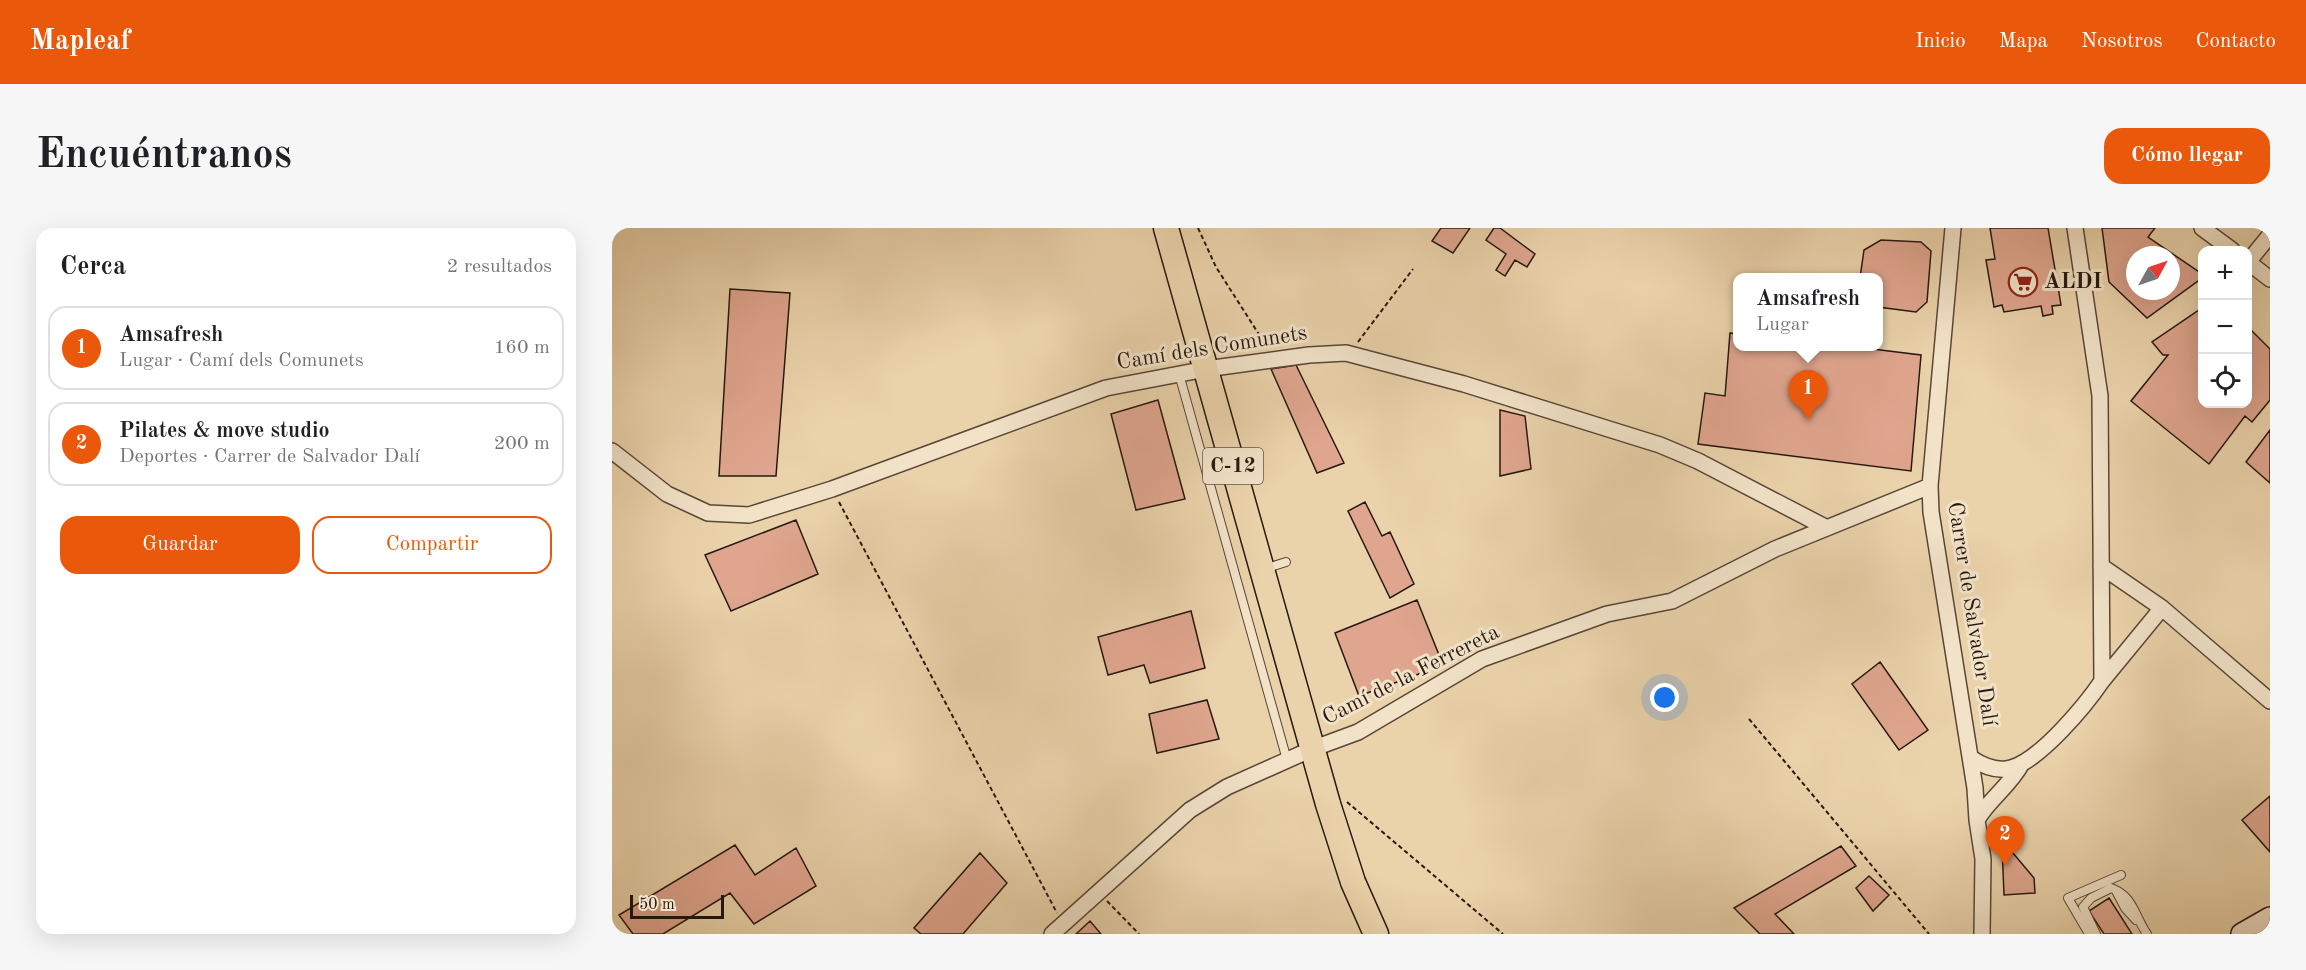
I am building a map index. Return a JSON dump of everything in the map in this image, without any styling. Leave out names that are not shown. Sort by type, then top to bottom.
[{"type":"main road","name":"C-12","points":[[1166,228],[1328,804],[1353,882],[1376,934]]},
{"type":"street","name":"Carrer de Salvador Dalí","points":[[1953,228],[1930,486],[1931,512],[1971,758],[1983,859],[1982,934]]},
{"type":"street","points":[[2075,228],[2100,396],[2102,681]]},
{"type":"street","points":[[2202,228],[2227,246]]},
{"type":"street","points":[[2252,256],[2270,235]]},
{"type":"street","points":[[2252,266],[2270,279]]},
{"type":"street","name":"Camí dels Comunets","points":[[612,451],[667,494],[708,513],[749,514],[832,489],[1106,388],[1206,369],[1275,359],[1349,354],[1464,384],[1660,445],[1698,461],[1827,528]]},
{"type":"street","name":"Camí de la Ferrereta","points":[[1058,929],[1190,810],[1227,787],[1312,749],[1358,732],[1482,659],[1607,614],[1672,600],[1775,549],[1930,486]]},
{"type":"street","points":[[2101,566],[2162,608],[2270,701]]},
{"type":"street","points":[[1977,820],[1982,810],[2015,776],[2022,763],[2053,738],[2087,702],[2162,608]]},
{"type":"street","points":[[1971,758],[1982,765],[1999,769],[2022,763]]},
{"type":"street","points":[[2242,934],[2270,918]]},
{"type":"lane","points":[[1179,374],[1287,760]]},
{"type":"lane","points":[[1262,569],[1286,562]]},
{"type":"lane","points":[[2089,934],[2068,898],[2121,875]]},
{"type":"lane","points":[[2096,934],[2083,907],[2106,889],[2116,890],[2131,902],[2137,921],[2147,934]]},
{"type":"path","points":[[1198,228],[1216,267],[1275,359]]},
{"type":"path","points":[[1349,354],[1413,269]]},
{"type":"path","points":[[832,489],[1058,929]]},
{"type":"path","points":[[1749,719],[1929,934]]},
{"type":"path","points":[[1328,804],[1338,801],[1351,803],[1503,934]]},
{"type":"path","points":[[1099,892],[1139,934]]},
{"type":"building","points":[[1441,228],[1470,228],[1453,253],[1432,241]]},
{"type":"building","points":[[1494,228],[1500,228],[1535,254],[1527,267],[1515,260],[1505,276],[1496,270],[1506,254],[1486,240]]},
{"type":"building","name":"ALDI","points":[[1990,228],[2048,228],[2061,305],[2052,306],[2053,314],[2043,316],[2041,306],[2004,312],[2002,305],[1994,307],[1986,260],[1995,259]]},
{"type":"building","points":[[2102,228],[2155,228],[2148,237],[2161,246],[2126,246],[2126,298],[2109,282]]},
{"type":"building","points":[[1881,240],[1921,242],[1931,251],[1927,302],[1916,312],[1883,308],[1883,273],[1861,273],[1864,250]]},
{"type":"building","points":[[2180,259],[2198,271],[2198,281],[2180,294]]},
{"type":"building","points":[[730,289],[790,293],[776,476],[719,476]]},
{"type":"building","points":[[2128,300],[2172,300],[2147,318]]},
{"type":"building","points":[[2198,311],[2198,408],[2252,408],[2252,331],[2270,349],[2270,400],[2252,422],[2245,416],[2209,464],[2131,401],[2168,355],[2163,355],[2152,342]]},
{"type":"building","points":[[1730,333],[1733,333],[1733,351],[1883,350],[1921,355],[1911,471],[1698,444],[1705,393],[1725,396]]},
{"type":"building","points":[[1296,365],[1344,463],[1317,473],[1271,369]]},
{"type":"building","points":[[1158,400],[1185,499],[1136,510],[1111,414]]},
{"type":"building","points":[[1500,410],[1525,416],[1531,469],[1500,476]]},
{"type":"building","points":[[2270,430],[2270,483],[2246,462]]},
{"type":"building","points":[[1365,502],[1382,536],[1390,532],[1414,584],[1390,598],[1348,511]]},
{"type":"building","points":[[796,520],[818,574],[731,611],[705,555]]},
{"type":"building","points":[[1417,600],[1439,655],[1427,671],[1359,696],[1335,633]]},
{"type":"building","points":[[1191,611],[1205,668],[1150,683],[1144,665],[1108,675],[1098,637]]},
{"type":"building","points":[[1880,662],[1928,730],[1899,750],[1852,684]]},
{"type":"building","points":[[1207,700],[1219,739],[1157,753],[1149,714]]},
{"type":"building","points":[[2270,796],[2270,852],[2242,820]]},
{"type":"building","points":[[735,845],[755,875],[796,848],[816,886],[754,924],[730,893],[663,934],[633,934],[619,915]]},
{"type":"building","points":[[1841,846],[1856,866],[1775,914],[1794,934],[1760,934],[1734,908]]},
{"type":"building","points":[[2002,846],[2007,846],[2034,878],[2035,893],[2004,895]]},
{"type":"building","points":[[980,853],[1007,883],[963,934],[921,934],[914,928]]},
{"type":"building","points":[[1869,876],[1889,895],[1873,911],[1856,888]]},
{"type":"building","points":[[2109,898],[2132,934],[2104,934],[2089,911]]},
{"type":"building","points":[[1090,921],[1101,934],[1076,934]]},
{"type":"place","name":"ALDI","points":[[2023,282]]},
{"type":"place","name":"Amsafresh","points":[[1808,420]]},
{"type":"place","name":"Pilates & move studio","points":[[2005,866]]}]
